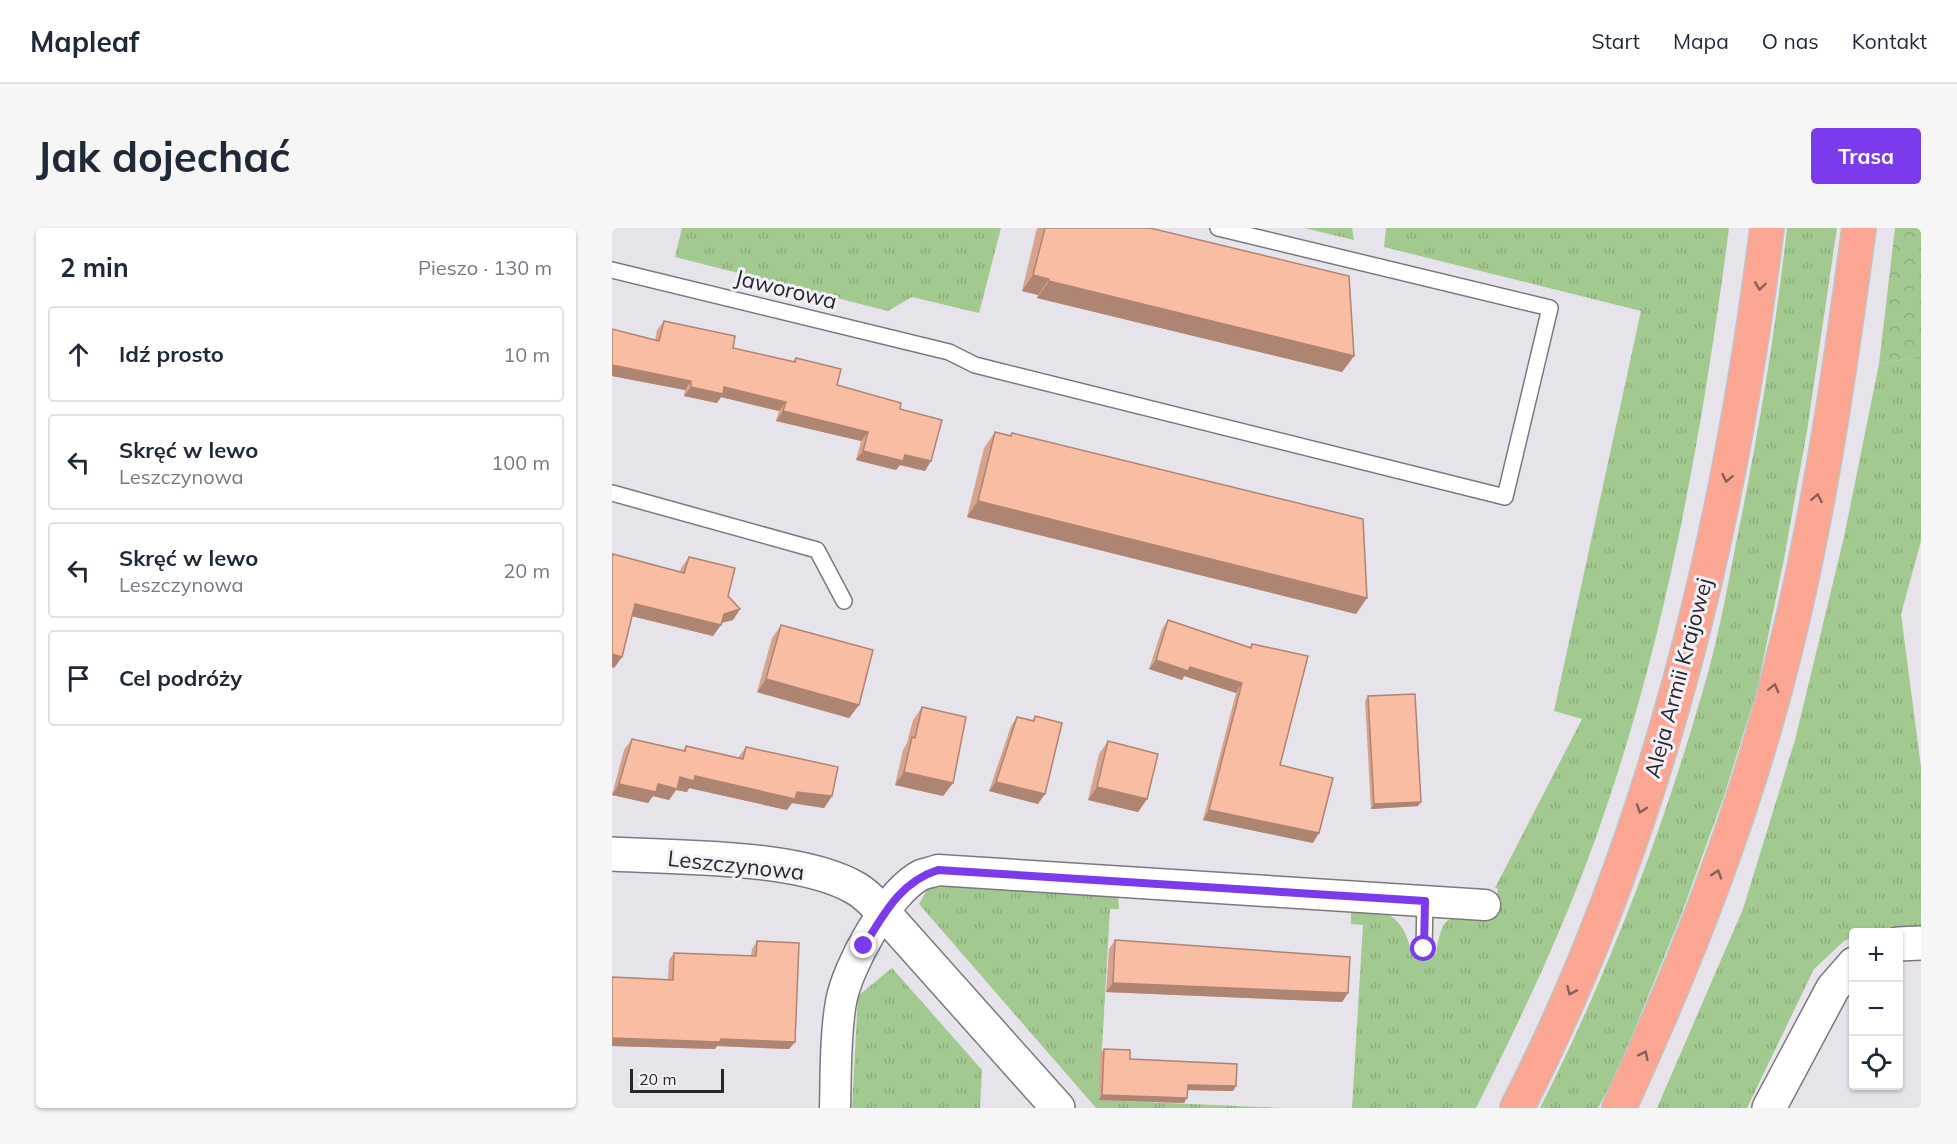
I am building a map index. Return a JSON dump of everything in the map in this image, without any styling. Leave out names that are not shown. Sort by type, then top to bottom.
[{"type":"main road","name":"Aleja Armii Krajowej","points":[[1517,1108],[1603,915],[1629,846],[1671,714],[1690,642],[1728,473],[1753,332],[1767,228]]},
{"type":"main road","points":[[1619,1108],[1660,1020],[1707,905],[1760,742],[1798,592],[1822,472],[1859,228]]},
{"type":"street","name":"Leszczynowa","points":[[612,854],[767,863],[830,876],[858,890],[884,913],[1058,1108]]},
{"type":"street","points":[[835,1108],[841,1003],[846,980],[884,913],[903,890],[920,876],[938,870],[1485,905]]},
{"type":"street","points":[[1903,944],[1921,943]]},
{"type":"street","points":[[1769,1108],[1833,988],[1849,970]]},
{"type":"lane","name":"Jaworowa","points":[[612,270],[949,352],[975,365],[1504,497],[1550,308],[1218,228]]},
{"type":"lane","points":[[612,493],[817,550],[844,601]]},
{"type":"lane","points":[[1424,949],[1425,901]]},
{"type":"green space","points":[[682,228],[1001,228],[979,313],[912,297],[888,311],[675,257]]},
{"type":"green space","points":[[1304,228],[1352,228],[1354,240]]},
{"type":"green space","points":[[1386,228],[1729,228],[1694,460],[1662,613],[1643,688],[1621,763],[1570,906],[1525,1008],[1476,1108],[1352,1108],[1363,925],[1351,924],[1351,912],[1380,911],[1394,918],[1407,937],[1412,954],[1436,954],[1442,928],[1452,918],[1493,920],[1498,889],[1495,888],[1582,719],[1554,711],[1641,311],[1384,247]]},
{"type":"green space","points":[[1787,228],[1837,228],[1807,431],[1757,690],[1724,796],[1680,918],[1618,1070],[1598,1108],[1540,1108],[1590,1002],[1635,893],[1675,782],[1709,669],[1724,606],[1759,425]]},
{"type":"green space","points":[[1895,228],[1921,228],[1921,356],[1879,364]]},
{"type":"green space","points":[[1921,356],[1921,541],[1901,614],[1921,767],[1921,929],[1849,928],[1849,939],[1814,969],[1747,1108],[1657,1108],[1743,909],[1795,740],[1844,537],[1879,364]]},
{"type":"green space","points":[[943,884],[1118,896],[1119,909],[1110,909],[1099,1100],[1283,1108],[1096,1108],[919,904],[927,890]]},
{"type":"green space","points":[[892,968],[982,1070],[980,1108],[852,1108],[858,996]]},
{"type":"building","points":[[1045,228],[1150,228],[1349,276],[1354,356],[1049,281],[1049,279],[1033,275]]},
{"type":"building","points":[[664,321],[735,336],[733,348],[795,362],[796,358],[841,369],[837,385],[901,403],[900,409],[942,420],[931,461],[905,455],[903,461],[863,451],[868,432],[783,411],[786,402],[724,387],[723,394],[691,387],[691,381],[612,365],[612,329],[659,341]]},
{"type":"building","points":[[995,432],[1011,436],[1012,433],[1363,519],[1367,598],[978,501]]},
{"type":"building","points":[[613,554],[684,573],[689,557],[735,568],[728,596],[740,609],[724,614],[721,625],[635,604],[622,657],[612,654]]},
{"type":"building","points":[[1168,620],[1251,648],[1252,644],[1308,656],[1280,765],[1333,778],[1319,833],[1209,810],[1242,683],[1190,667],[1188,671],[1156,660]]},
{"type":"building","points":[[781,625],[873,650],[859,705],[766,679]]},
{"type":"building","points":[[1415,694],[1421,802],[1374,804],[1368,696]]},
{"type":"building","points":[[922,707],[966,717],[953,783],[904,772]]},
{"type":"building","points":[[1035,716],[1062,723],[1045,794],[996,782],[1017,717],[1034,721]]},
{"type":"building","points":[[632,739],[685,751],[686,746],[743,759],[746,747],[838,767],[832,796],[797,792],[795,799],[695,776],[694,781],[680,777],[677,789],[658,784],[656,792],[619,784]]},
{"type":"building","points":[[1108,741],[1158,754],[1147,799],[1097,787]]},
{"type":"building","points":[[1115,940],[1350,957],[1348,993],[1113,983]]},
{"type":"building","points":[[757,941],[799,943],[795,1042],[612,1038],[612,977],[673,980],[674,953],[756,956]]},
{"type":"building","points":[[1104,1049],[1130,1050],[1130,1059],[1237,1064],[1236,1086],[1188,1085],[1187,1098],[1102,1095]]},
{"type":"route","points":[[864,946],[884,913],[903,890],[920,876],[938,870],[1425,901],[1424,949]]}]
